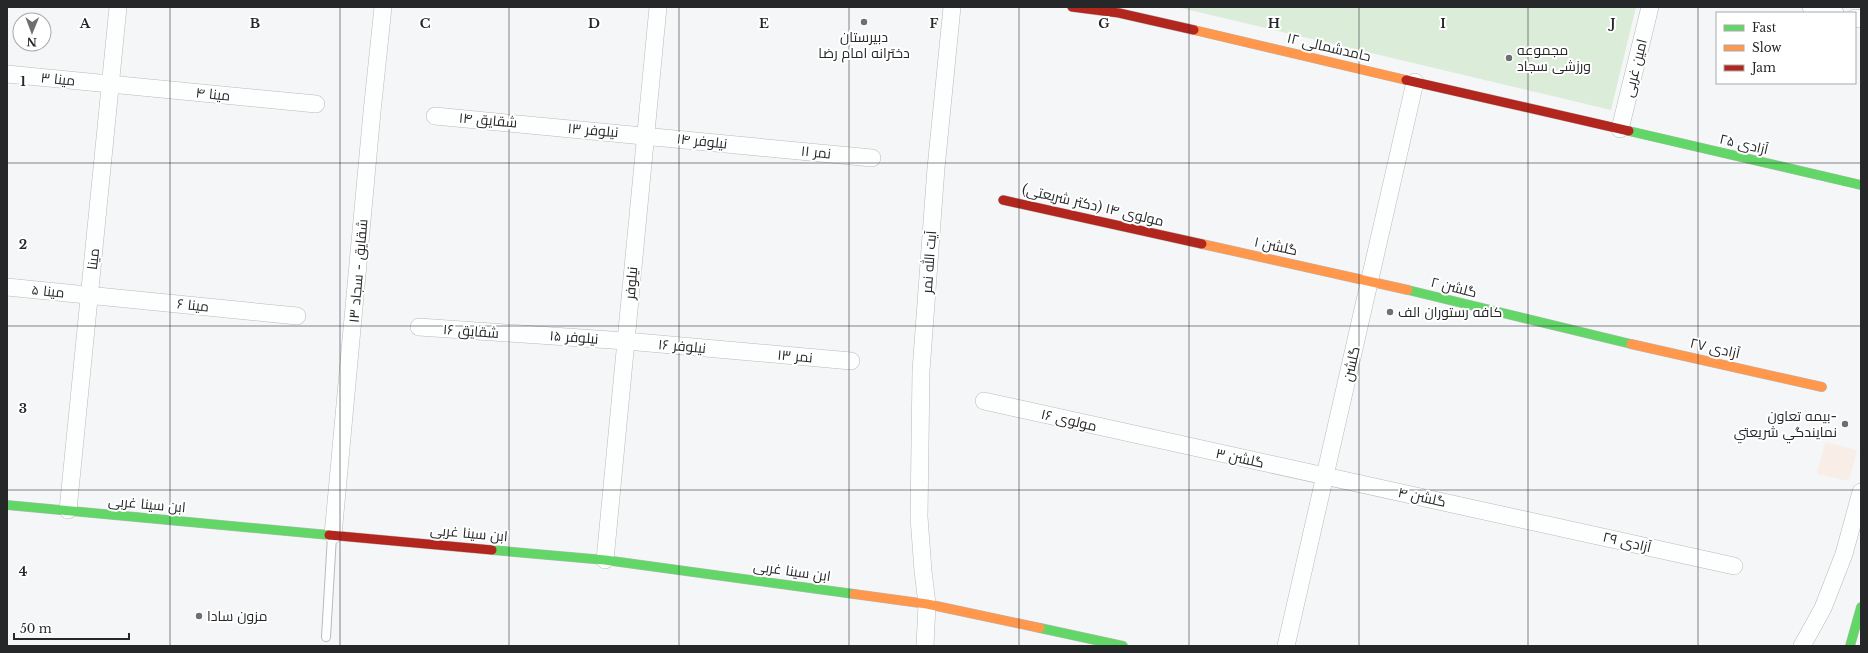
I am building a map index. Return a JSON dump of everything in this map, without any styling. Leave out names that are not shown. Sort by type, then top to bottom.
[{"type":"main road","name":"حامدشمالی ۱۲","points":[[1072,7],[1119,10],[1415,82],[1620,129]]},
{"type":"main road","name":"آزادی ۲۵","points":[[1620,129],[1861,185]]},
{"type":"main road","name":"مولوی ۱۴ (دکتر شریعتی)","points":[[1003,200],[1176,238]]},
{"type":"main road","name":"گلشن ۱","points":[[1176,238],[1370,281]]},
{"type":"main road","name":"گلشن ۲","points":[[1370,281],[1602,337]]},
{"type":"main road","name":"۲۷ آزادی","points":[[1602,337],[1822,387]]},
{"type":"main road","name":"ابن سینا غربی","points":[[7,505],[605,560],[927,604],[1123,646]]},
{"type":"main road","points":[[1849,646],[1861,607]]},
{"type":"street","name":"مینا","points":[[68,510],[118,7]]},
{"type":"street","name":"شقایق - سجاد ۱۳","points":[[332,535],[383,7]]},
{"type":"street","name":"نیلوفر","points":[[605,560],[658,7]]},
{"type":"street","name":"آیت الله نمر","points":[[927,604],[923,571],[920,517],[921,371],[936,168],[952,7]]},
{"type":"street","name":"امین غربی","points":[[1620,129],[1650,7]]},
{"type":"street","points":[[1810,7],[1831,12]]},
{"type":"street","name":"مینا ۳","points":[[7,74],[110,84]]},
{"type":"street","name":"گلشن","points":[[1286,646],[1415,82]]},
{"type":"street","name":"مینا ۴","points":[[110,84],[316,104]]},
{"type":"street","name":"شقایق ۱۴","points":[[435,116],[540,125]]},
{"type":"street","name":"نیلوفر ۱۳","points":[[540,125],[646,135]]},
{"type":"street","name":"نیلوفر ۱۴","points":[[646,135],[759,146]]},
{"type":"street","name":"نمر ۱۱","points":[[759,146],[872,158]]},
{"type":"street","name":"مینا ۵","points":[[7,286],[89,295]]},
{"type":"street","name":"مینا ۶","points":[[89,295],[297,316]]},
{"type":"street","name":"شقایق ۱۶","points":[[419,327],[522,334]]},
{"type":"street","name":"نیلوفر ۱۵","points":[[522,334],[626,341]]},
{"type":"street","name":"نیلوفر ۱۶","points":[[626,341],[739,351]]},
{"type":"street","name":"نمر ۱۳","points":[[739,351],[852,361]]},
{"type":"street","name":"مولوی ۱۶","points":[[984,401],[1154,439]]},
{"type":"street","name":"گلشن ۳","points":[[1154,439],[1325,476]]},
{"type":"street","name":"گلشن ۴","points":[[1325,476],[1520,518]]},
{"type":"street","points":[[1802,646],[1823,608],[1844,554],[1861,492]]},
{"type":"street","name":"آزادی ۲۹","points":[[1520,518],[1734,566]]},
{"type":"street","points":[[925,646],[927,604]]},
{"type":"lane","points":[[326,637],[332,535]]},
{"type":"shaded area","points":[[1825,442],[1857,450],[1849,481],[1817,474]]},
{"type":"green space","name":"مجموعه ورزشی سجاد","points":[[1177,7],[1636,7],[1611,110]]},
{"type":"traffic: fast","points":[[1629,131],[1861,185]]},
{"type":"traffic: fast","points":[[1408,290],[1631,344]]},
{"type":"traffic: fast","points":[[7,505],[329,535]]},
{"type":"traffic: fast","points":[[492,550],[605,560],[854,594]]},
{"type":"traffic: fast","points":[[1850,646],[1861,607]]},
{"type":"traffic: fast","points":[[1040,628],[1123,646]]},
{"type":"traffic: slow","points":[[1194,30],[1406,80]]},
{"type":"traffic: slow","points":[[1202,244],[1408,290]]},
{"type":"traffic: slow","points":[[1631,344],[1822,387]]},
{"type":"traffic: slow","points":[[854,594],[927,604],[1040,628]]},
{"type":"traffic: jam","points":[[1072,7],[1119,13],[1194,30]]},
{"type":"traffic: jam","points":[[1406,80],[1629,131]]},
{"type":"traffic: jam","points":[[1003,200],[1202,244]]},
{"type":"traffic: jam","points":[[329,535],[492,550]]},
{"type":"place","name":"دبیرستان دخترانه امام رضا","points":[[864,22]]},
{"type":"place","name":"مجموعه ورزشی سجاد","points":[[1509,58]]},
{"type":"place","name":"کافه رستوران الف","points":[[1390,312]]},
{"type":"place","name":"بيمه تعاون- نمايندگي شريعتي","points":[[1845,424]]},
{"type":"place","name":"مزون سادا","points":[[199,616]]}]
